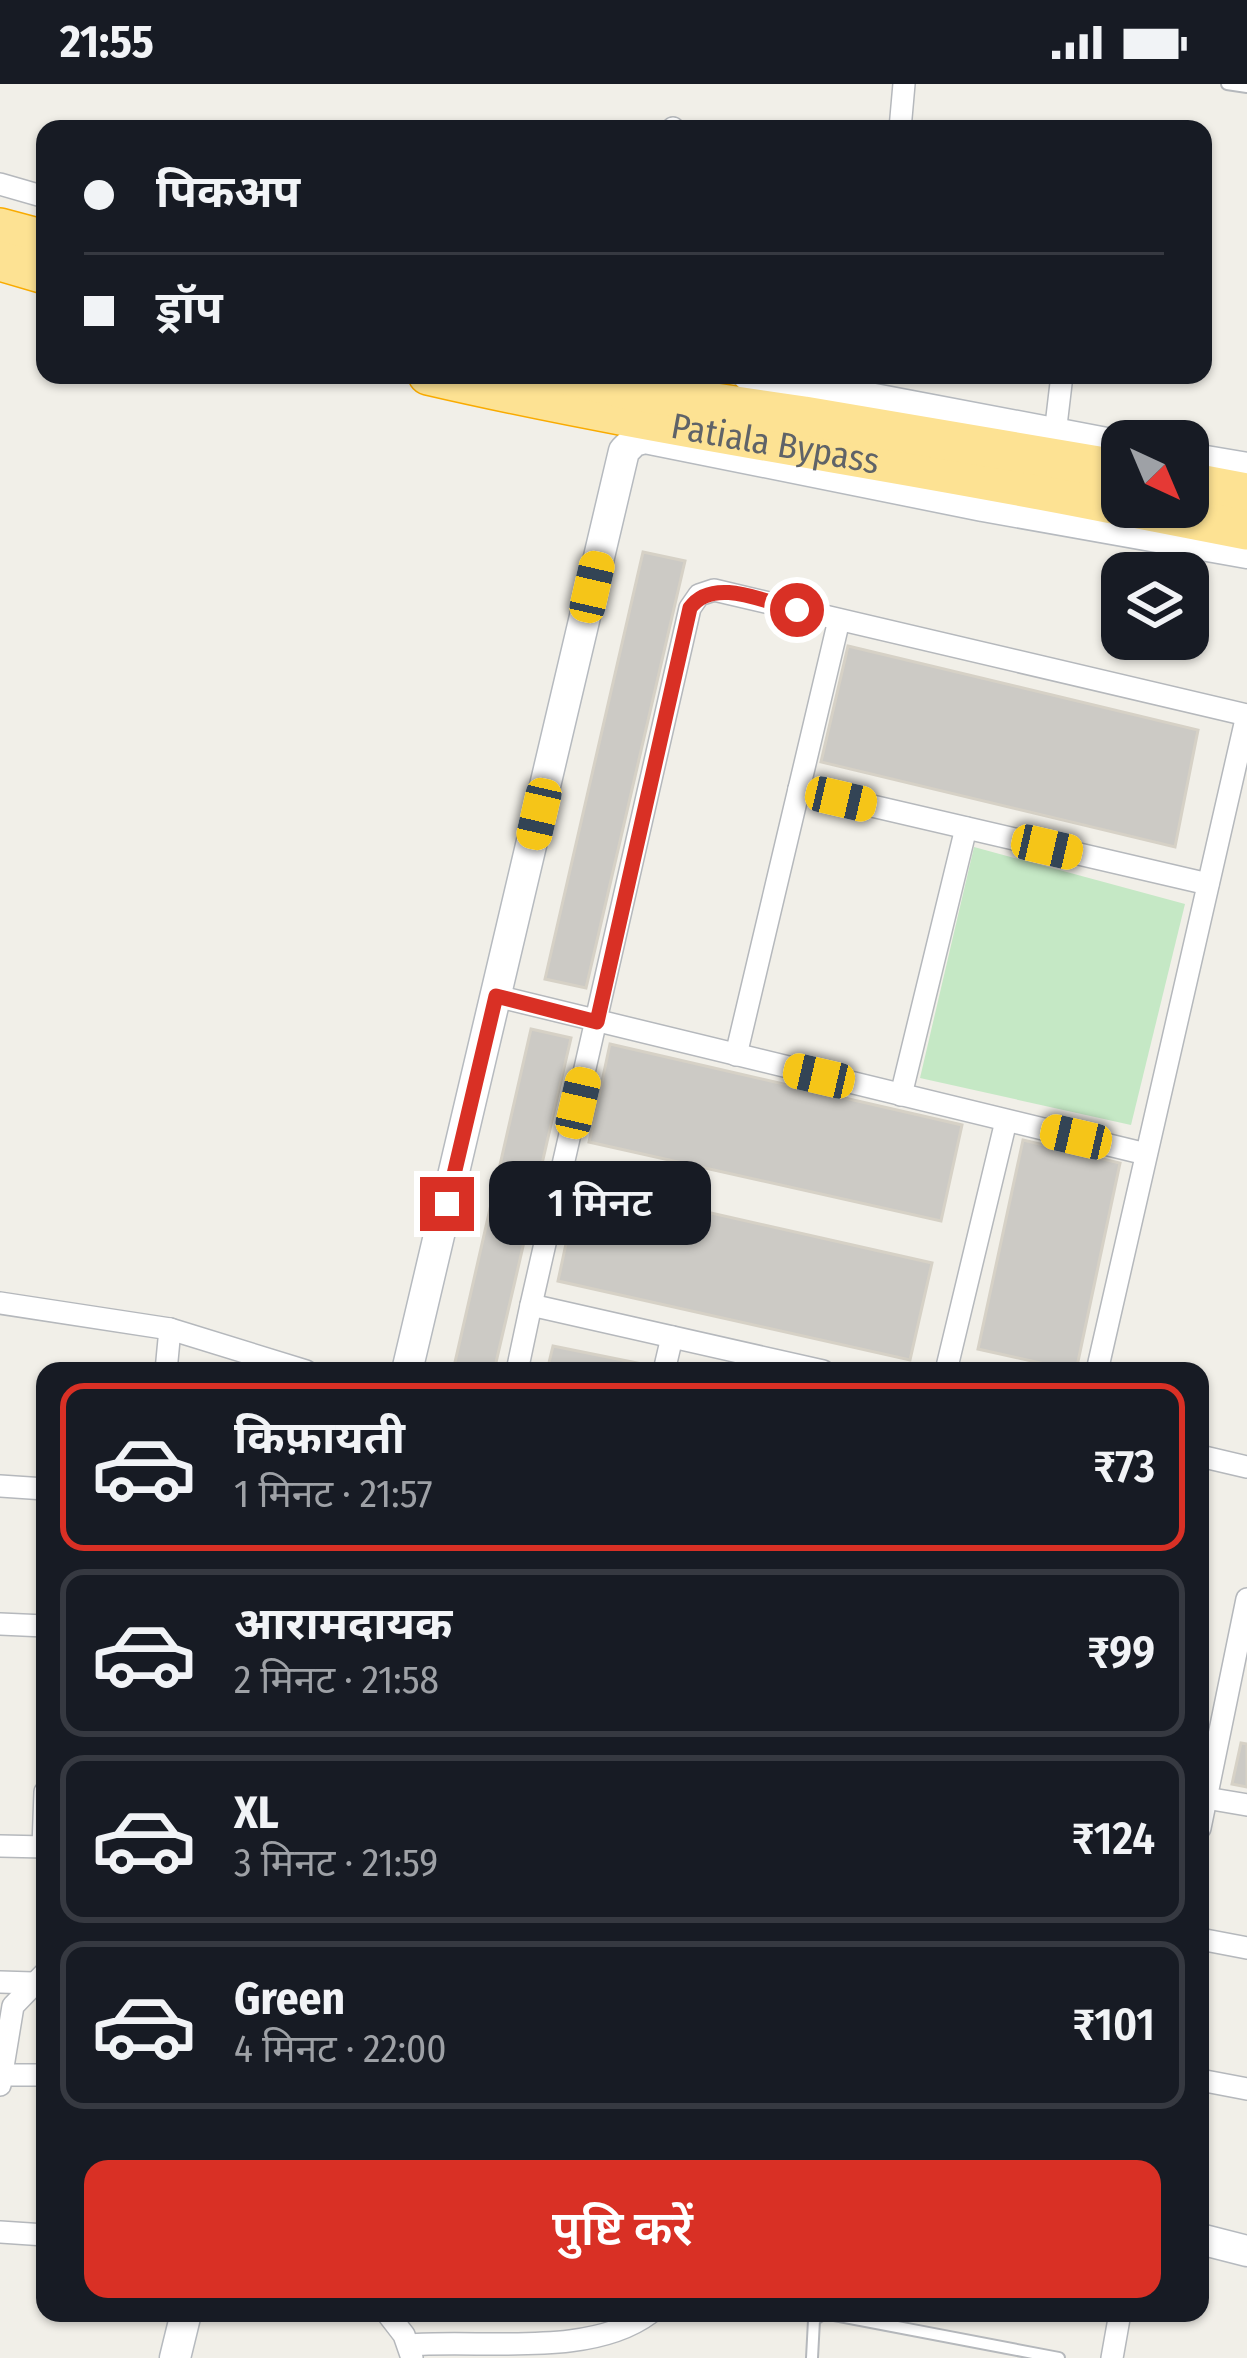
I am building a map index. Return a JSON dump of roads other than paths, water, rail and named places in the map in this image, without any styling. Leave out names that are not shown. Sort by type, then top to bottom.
[{"type":"highway","points":[[0,228],[36,238]]},
{"type":"highway","points":[[0,261],[36,271]]},
{"type":"highway","name":"Patiala Bypass","points":[[466,384],[745,440],[1101,501]]},
{"type":"highway","points":[[602,384],[1101,466]]},
{"type":"highway","points":[[1209,486],[1247,493]]},
{"type":"highway","name":"Patiala Bypass","points":[[1209,523],[1247,530]]},
{"type":"street","points":[[901,120],[904,84]]},
{"type":"street","points":[[0,184],[36,194]]},
{"type":"street","points":[[842,384],[873,387],[1101,442]]},
{"type":"street","points":[[1055,434],[1060,384]]},
{"type":"street","points":[[409,1362],[624,451],[634,441],[645,438],[1247,553]]},
{"type":"street","points":[[1209,462],[1247,468]]},
{"type":"street","points":[[519,1362],[690,608],[699,595],[714,590],[1247,715],[1098,1362]]},
{"type":"street","points":[[736,1055],[839,620]]},
{"type":"street","points":[[799,789],[1208,884]]},
{"type":"street","points":[[902,1095],[966,828]]},
{"type":"street","points":[[496,996],[1146,1154]]},
{"type":"street","points":[[948,1362],[1006,1120]]},
{"type":"street","points":[[0,1303],[170,1329],[277,1362]]},
{"type":"street","points":[[531,1305],[770,1362]]},
{"type":"street","points":[[167,1362],[170,1329]]},
{"type":"street","points":[[666,1362],[672,1337]]},
{"type":"street","points":[[1209,1458],[1247,1467]]},
{"type":"street","points":[[0,1486],[36,1488]]},
{"type":"street","points":[[1209,1783],[1247,1599]]},
{"type":"street","points":[[0,1624],[36,1626]]},
{"type":"street","points":[[1209,1799],[1247,1805]]},
{"type":"street","points":[[0,1846],[36,1847]]},
{"type":"street","points":[[1209,1941],[1247,1948]]},
{"type":"street","points":[[0,1982],[36,1978]]},
{"type":"street","points":[[0,2085],[13,2006],[36,1981]]},
{"type":"street","points":[[2,2075],[36,2075]]},
{"type":"street","points":[[1209,2082],[1247,2089]]},
{"type":"street","points":[[0,2232],[36,2234]]},
{"type":"street","points":[[1209,2241],[1247,2251]]},
{"type":"street","points":[[175,2358],[184,2322]]},
{"type":"street","points":[[392,2322],[410,2352],[548,2350],[609,2335],[633,2322]]},
{"type":"street","points":[[1112,2358],[1118,2322]]},
{"type":"lane","points":[[1227,84],[1247,87]]},
{"type":"lane","points":[[812,2358],[814,2322]]},
{"type":"lane","points":[[871,2322],[1059,2358]]}]
